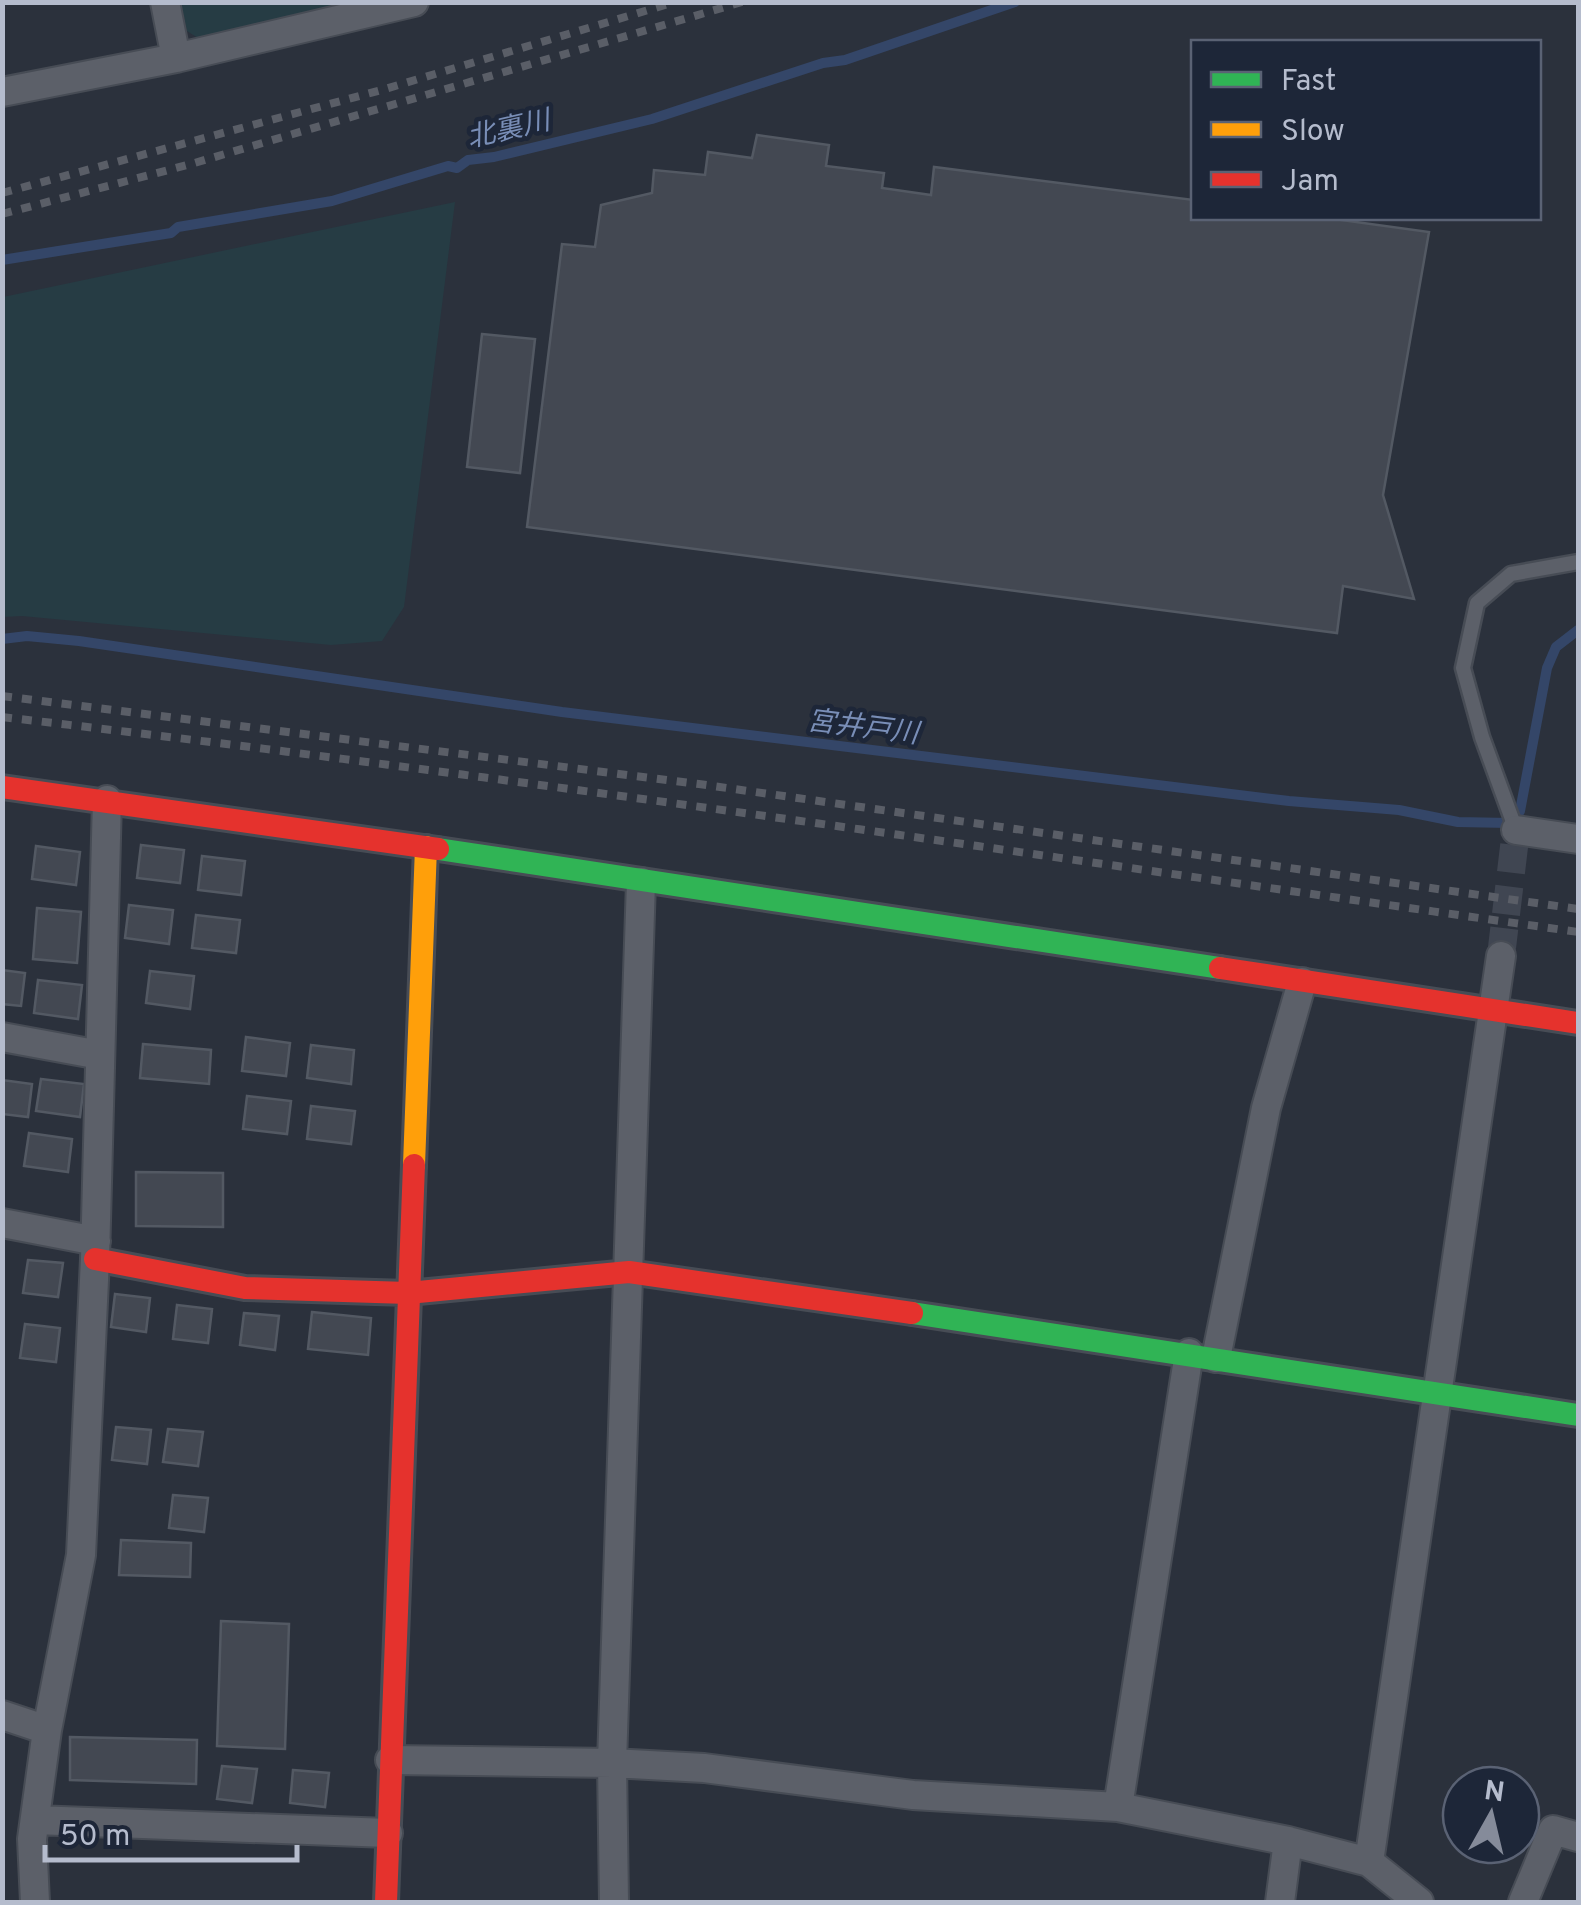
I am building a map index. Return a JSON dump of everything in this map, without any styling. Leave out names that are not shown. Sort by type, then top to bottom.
[{"type":"street","points":[[166,2],[176,58]]},
{"type":"street","points":[[2,92],[176,58],[414,2]]},
{"type":"street","points":[[2,786],[1578,1023]]},
{"type":"street","points":[[34,1902],[32,1839],[47,1730],[80,1555],[95,1250],[107,800]]},
{"type":"street","points":[[1516,830],[1578,839]]},
{"type":"street","points":[[386,1902],[426,847]]},
{"type":"street","points":[[614,1902],[612,1764],[641,882]]},
{"type":"street","points":[[1368,1862],[1501,956]]},
{"type":"street","points":[[1118,1807],[1202,1355],[1302,982]]},
{"type":"street","points":[[2,1036],[100,1055]]},
{"type":"street","points":[[2,1222],[245,1288],[408,1293],[629,1272],[1202,1355],[1578,1415]]},
{"type":"street","points":[[2,1715],[47,1730]]},
{"type":"street","points":[[390,1760],[704,1768],[912,1795],[1118,1807],[1288,1841],[1368,1862],[1419,1902]]},
{"type":"street","points":[[35,1820],[388,1833]]},
{"type":"street","points":[[1523,1902],[1552,1830],[1578,1836]]},
{"type":"street","points":[[1280,1902],[1288,1841]]},
{"type":"lane","points":[[1516,830],[1482,737],[1463,668],[1477,603],[1511,574],[1578,562]]},
{"type":"shaded area","points":[[181,3],[362,3],[198,38],[187,31]]},
{"type":"shaded area","points":[[455,202],[404,607],[382,641],[331,645],[3,617],[3,297]]},
{"type":"building","points":[[757,135],[829,145],[826,166],[884,173],[882,188],[931,195],[934,167],[1191,200],[1191,220],[1342,220],[1429,232],[1383,495],[1414,599],[1343,586],[1337,633],[527,527],[562,244],[595,247],[601,205],[652,193],[654,170],[705,175],[708,152],[752,158]]},
{"type":"building","points":[[482,334],[535,339],[520,473],[467,467]]},
{"type":"building","points":[[141,845],[184,850],[180,883],[137,878]]},
{"type":"building","points":[[36,846],[80,852],[76,885],[32,879]]},
{"type":"building","points":[[202,856],[245,861],[241,895],[198,890]]},
{"type":"building","points":[[129,905],[173,910],[169,944],[125,938]]},
{"type":"building","points":[[37,908],[81,912],[77,963],[33,959]]},
{"type":"building","points":[[196,915],[240,920],[236,953],[192,948]]},
{"type":"building","points":[[2,970],[25,973],[21,1006],[2,1004]]},
{"type":"building","points":[[150,971],[194,976],[190,1009],[146,1003]]},
{"type":"building","points":[[38,980],[82,985],[78,1019],[34,1013]]},
{"type":"building","points":[[246,1037],[290,1043],[286,1076],[242,1071]]},
{"type":"building","points":[[143,1044],[211,1050],[209,1084],[140,1078]]},
{"type":"building","points":[[311,1045],[354,1050],[351,1084],[307,1078]]},
{"type":"building","points":[[41,1079],[84,1084],[80,1117],[36,1111]]},
{"type":"building","points":[[2,1080],[32,1084],[28,1117],[2,1114]]},
{"type":"building","points":[[247,1096],[291,1101],[287,1134],[243,1129]]},
{"type":"building","points":[[311,1106],[355,1111],[351,1144],[307,1139]]},
{"type":"building","points":[[29,1133],[72,1139],[68,1172],[24,1166]]},
{"type":"building","points":[[136,1172],[223,1173],[223,1227],[136,1226]]},
{"type":"building","points":[[28,1260],[63,1263],[58,1297],[23,1293]]},
{"type":"building","points":[[115,1294],[150,1298],[146,1332],[111,1327]]},
{"type":"building","points":[[177,1305],[212,1309],[208,1343],[173,1339]]},
{"type":"building","points":[[312,1312],[371,1318],[368,1355],[308,1349]]},
{"type":"building","points":[[244,1313],[279,1316],[275,1350],[240,1345]]},
{"type":"building","points":[[25,1324],[60,1328],[56,1362],[20,1358]]},
{"type":"building","points":[[116,1427],[151,1430],[147,1464],[112,1460]]},
{"type":"building","points":[[168,1429],[203,1432],[198,1466],[163,1462]]},
{"type":"building","points":[[173,1495],[208,1498],[204,1532],[169,1528]]},
{"type":"building","points":[[121,1540],[191,1543],[190,1577],[119,1575]]},
{"type":"building","points":[[221,1621],[289,1624],[285,1749],[217,1746]]},
{"type":"building","points":[[70,1737],[197,1740],[196,1784],[70,1780]]},
{"type":"building","points":[[222,1766],[257,1769],[252,1803],[217,1799]]},
{"type":"building","points":[[293,1770],[329,1773],[325,1807],[290,1803]]},
{"type":"waterway","name":"北裏川","points":[[2,260],[171,233],[178,227],[332,201],[448,166],[457,168],[468,160],[652,119],[823,63],[845,60],[1015,2]]},
{"type":"waterway","name":"宮井戸川","points":[[2,639],[27,636],[79,641],[562,712],[1289,801],[1399,810],[1458,822],[1509,823],[1520,811],[1547,668],[1556,647],[1578,630]]},
{"type":"tunnel","points":[[1501,956],[1516,830]]},
{"type":"railway","points":[[2,193],[385,89],[675,2]]},
{"type":"railway","points":[[2,214],[191,164],[742,2]]},
{"type":"railway","points":[[2,696],[699,784],[1578,909]]},
{"type":"railway","points":[[2,717],[594,792],[1578,932]]},
{"type":"traffic: fast","points":[[438,849],[1220,968]]},
{"type":"traffic: fast","points":[[912,1313],[1578,1415]]},
{"type":"traffic: slow","points":[[414,1165],[426,847]]},
{"type":"traffic: jam","points":[[2,787],[438,849]]},
{"type":"traffic: jam","points":[[1220,968],[1578,1023]]},
{"type":"traffic: jam","points":[[386,1902],[414,1165]]},
{"type":"traffic: jam","points":[[95,1259],[245,1288],[408,1293],[629,1272],[912,1313]]}]
